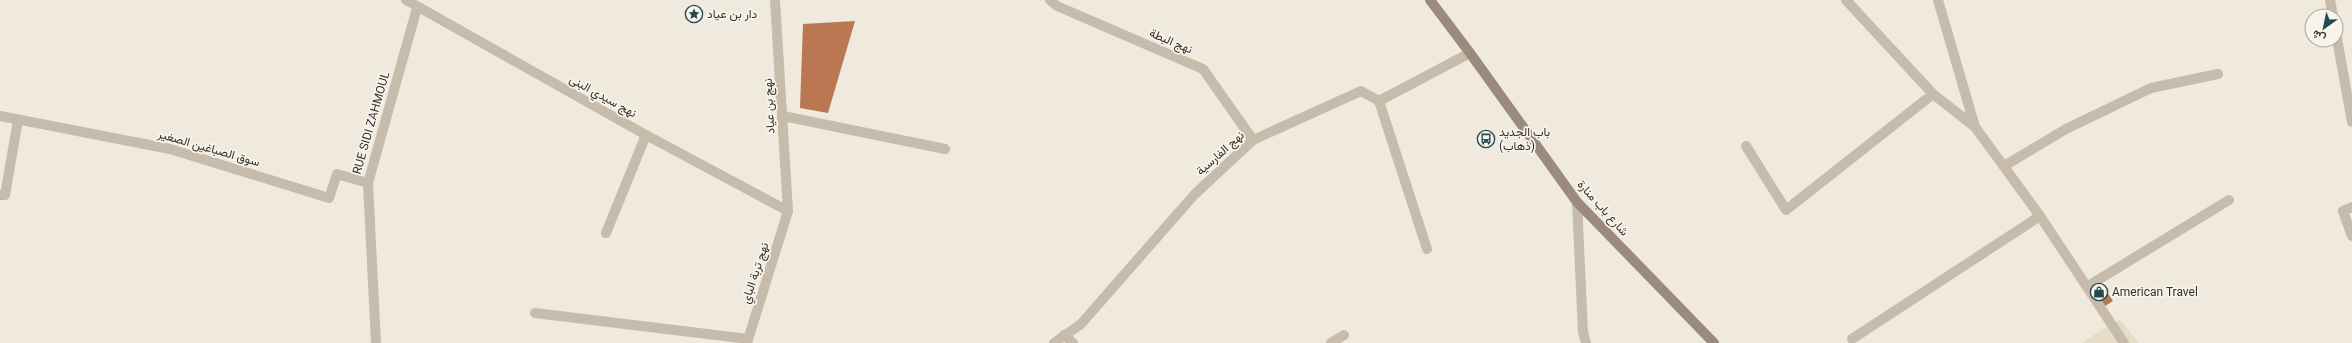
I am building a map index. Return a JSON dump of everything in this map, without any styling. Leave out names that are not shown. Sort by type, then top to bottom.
[{"type":"main road","name":"شارع باب منارة","points":[[1430,0],[1577,202],[1714,343]]},
{"type":"street","name":"نهج سيدي البنى","points":[[406,0],[417,8],[646,135],[788,211]]},
{"type":"street","name":"نهج بن عياد","points":[[776,0],[788,211]]},
{"type":"street","name":"نهج البطة","points":[[1050,0],[1057,6],[1203,69],[1253,140]]},
{"type":"street","points":[[1846,0],[1933,94],[1975,127],[2040,216],[2088,286],[2124,343]]},
{"type":"street","points":[[1938,0],[1975,127]]},
{"type":"street","name":"RUE SIDI ZAHMOUL","points":[[376,343],[368,183],[417,8]]},
{"type":"street","points":[[2339,48],[2352,122]]},
{"type":"street","points":[[1427,249],[1379,101],[1470,53]]},
{"type":"street","points":[[2004,166],[2066,129],[2151,88],[2218,74]]},
{"type":"street","name":"نهج الفارسية","points":[[1054,343],[1081,324],[1194,195],[1253,140],[1361,92],[1379,101]]},
{"type":"street","points":[[1746,146],[1786,210],[1933,94]]},
{"type":"street","name":"سوق الصباغين الصغير","points":[[0,116],[170,149],[329,198],[337,174],[368,183]]},
{"type":"street","points":[[783,116],[945,149]]},
{"type":"street","points":[[0,195],[5,195],[18,120]]},
{"type":"street","points":[[606,233],[646,135]]},
{"type":"street","points":[[2088,286],[2229,200]]},
{"type":"street","points":[[1577,202],[1583,332],[1586,343]]},
{"type":"street","points":[[2352,207],[2343,211],[2352,236]]},
{"type":"street","name":"نهج تربة الباي","points":[[747,341],[788,211]]},
{"type":"street","points":[[1852,339],[2040,216]]},
{"type":"street","points":[[535,313],[747,341]]},
{"type":"street","points":[[1064,335],[1074,343]]},
{"type":"street","points":[[1331,343],[1344,335]]},
{"type":"shaded area","points":[[2120,320],[2139,343],[2081,343],[2113,323]]},
{"type":"building","points":[[855,21],[828,113],[800,108],[803,24]]},
{"type":"building","name":"American Travel","points":[[2099,280],[2113,301],[2102,308],[2088,286]]},
{"type":"place","name":"دار بن عياد","points":[[694,14]]},
{"type":"place","name":"باب الجديد (ذهاب)","points":[[1486,139]]},
{"type":"place","name":"American Travel","points":[[2099,292]]}]
